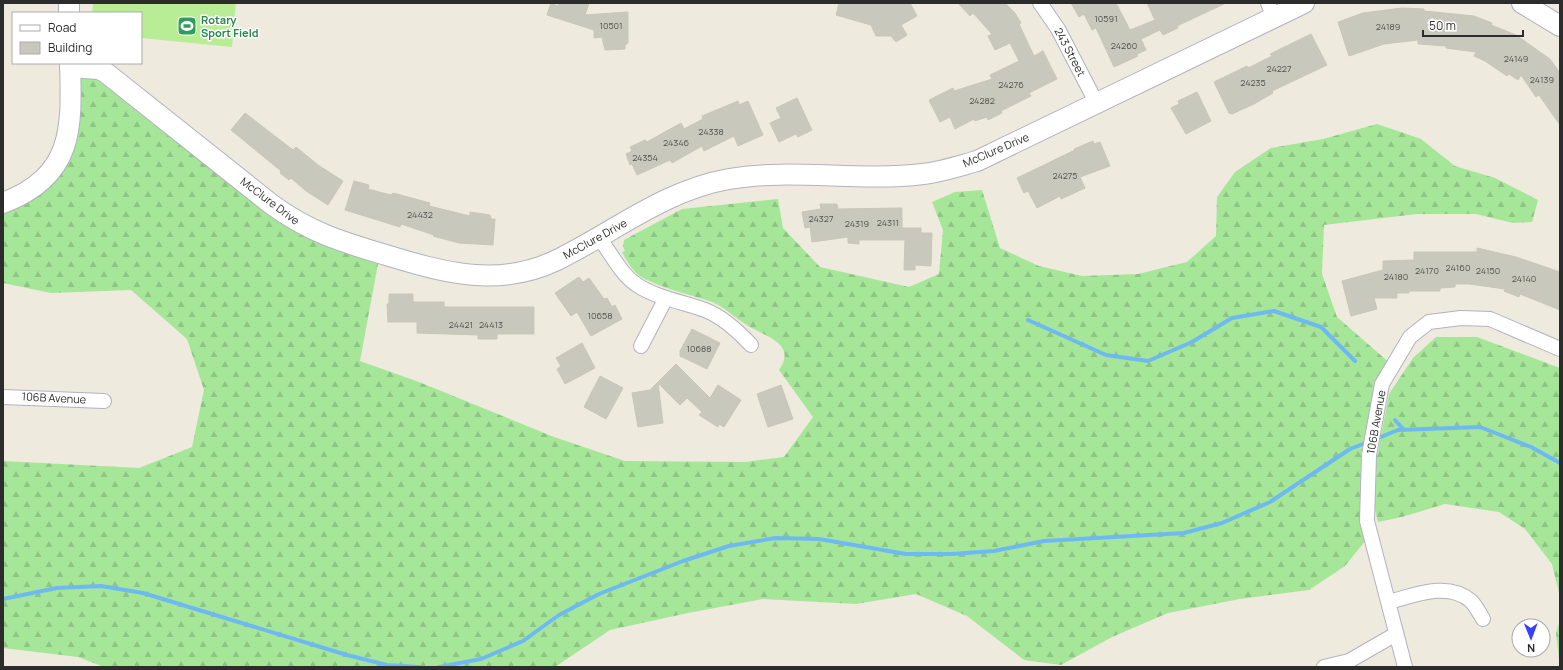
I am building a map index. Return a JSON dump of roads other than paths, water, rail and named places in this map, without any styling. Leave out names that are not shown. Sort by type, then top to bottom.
[{"type":"street","name":"243 Street","points":[[1040,3],[1058,29],[1097,104]]},
{"type":"street","name":"McClure Drive","points":[[3,204],[17,198],[33,188],[49,172],[61,155],[67,140],[71,118],[70,65],[99,69],[105,72],[281,211],[302,225],[335,240],[445,272],[485,276],[516,273],[540,267],[557,260],[678,194],[700,186],[729,179],[756,175],[906,176],[932,173],[954,168],[984,158],[1097,104],[1271,11],[1304,3]]},
{"type":"street","points":[[1522,3],[1560,26]]},
{"type":"street","points":[[598,237],[627,276],[636,284],[649,292],[706,311],[723,320],[738,331],[751,345]]},
{"type":"street","points":[[641,346],[666,298]]},
{"type":"street","name":"106B Avenue","points":[[1405,667],[1367,520],[1369,455],[1382,384],[1410,337],[1429,322],[1461,318],[1490,319],[1560,349]]},
{"type":"street","name":"106B Avenue","points":[[3,397],[104,401]]},
{"type":"street","points":[[1389,602],[1427,591],[1454,592],[1471,602],[1483,619]]},
{"type":"street","points":[[1324,667],[1349,660],[1396,634]]},
{"type":"waterway","points":[[1028,320],[1106,355],[1148,361],[1192,342],[1232,318],[1274,311],[1321,327],[1355,361]]},
{"type":"waterway","points":[[1395,420],[1404,430]]},
{"type":"waterway","points":[[1376,439],[1398,430],[1480,427],[1531,447],[1560,463]]},
{"type":"waterway","points":[[439,667],[481,659],[523,641],[559,615],[599,594],[683,561],[729,546],[775,538],[819,539],[906,554],[952,554],[994,551],[1044,541],[1184,533],[1222,523],[1270,502],[1350,449],[1368,442]]},
{"type":"waterway","points":[[3,599],[57,588],[101,586],[143,593],[347,655],[387,665],[419,667]]},
{"type":"place","name":"Rotary Sport Field","points":[[187,26]]}]
